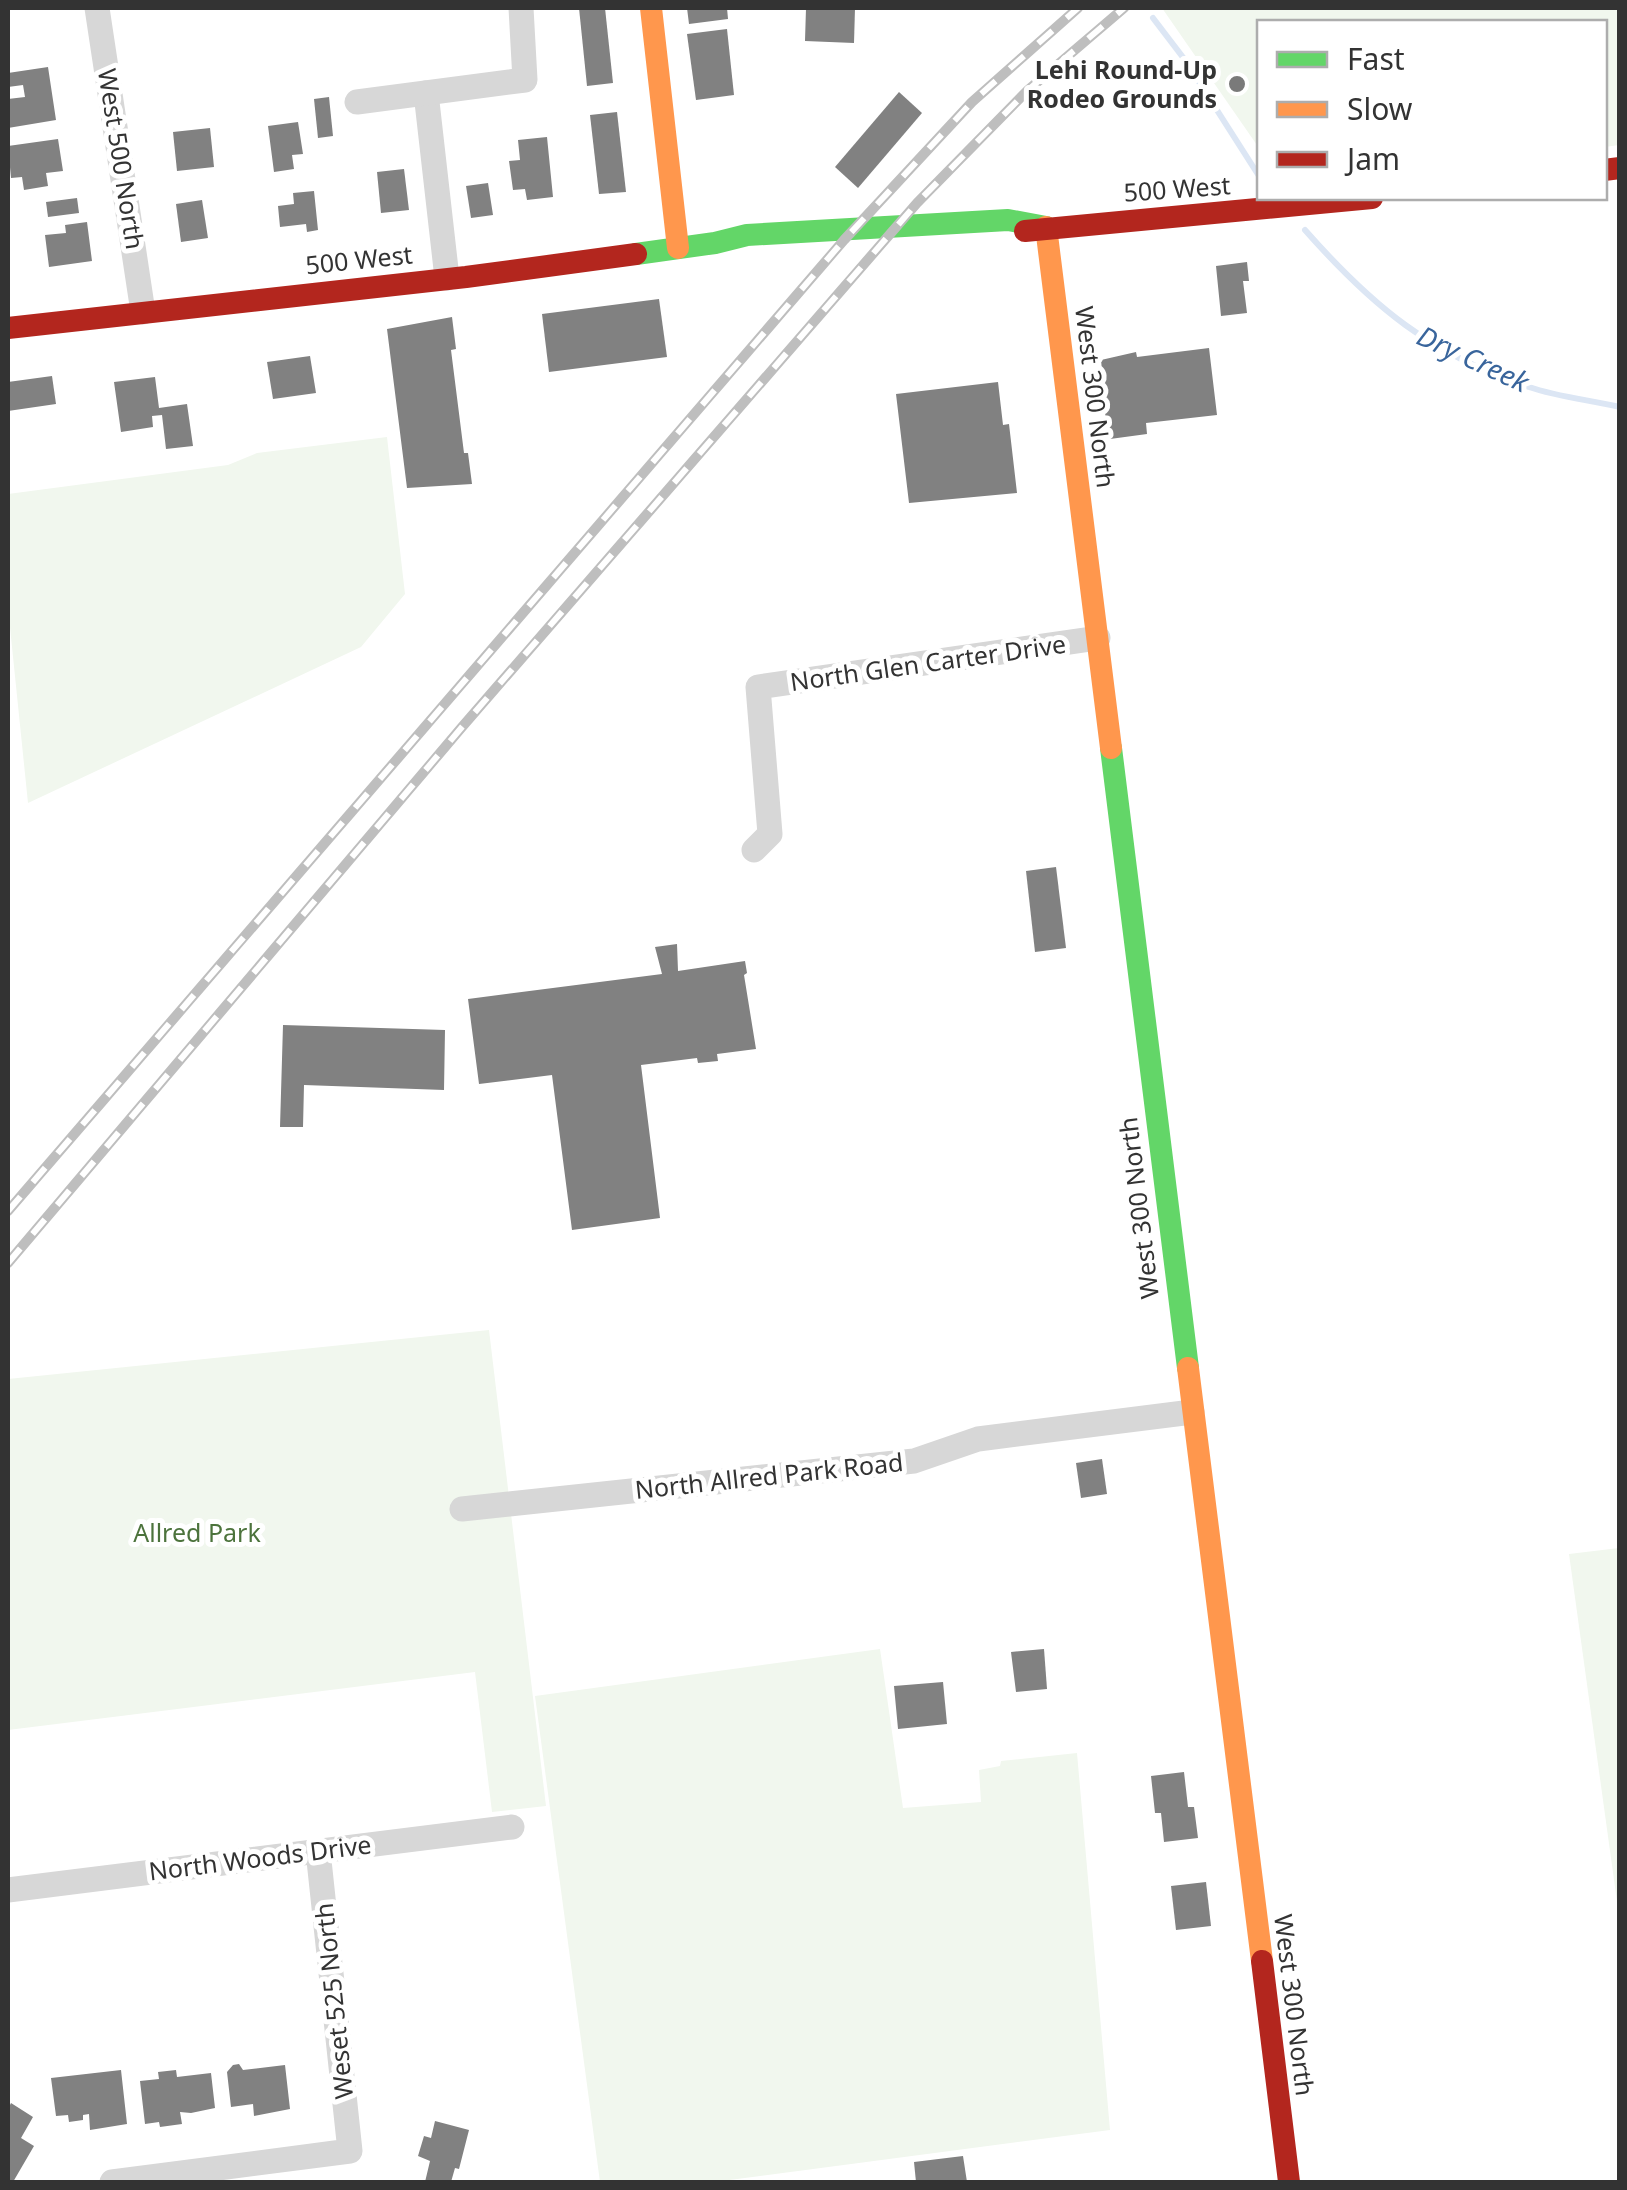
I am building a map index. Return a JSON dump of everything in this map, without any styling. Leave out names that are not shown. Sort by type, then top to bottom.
[{"type":"street","name":"West 500 North","points":[[97,8],[144,312]]},
{"type":"street","points":[[357,102],[525,80],[521,8]]},
{"type":"street","points":[[652,8],[678,248]]},
{"type":"street","points":[[426,93],[447,278]]},
{"type":"street","name":"500 West","points":[[8,328],[715,243],[750,248],[1009,234],[1046,227],[1354,200]]},
{"type":"street","name":"West 300 North","points":[[1046,227],[1289,2182]]},
{"type":"street","name":"North Glen Carter Drive","points":[[754,850],[770,834],[758,687],[1098,638]]},
{"type":"street","name":"North Allred Park Road","points":[[462,1509],[914,1461],[978,1440],[1192,1412]]},
{"type":"street","name":"North Woods Drive","points":[[8,1890],[512,1826]]},
{"type":"street","name":"Weset 525 North","points":[[111,2182],[350,2151],[318,1851]]},
{"type":"green space","name":"Lehi Round-Up Rodeo Grounds","points":[[1162,8],[1619,8],[1619,145],[1607,147],[1607,20],[1257,20],[1257,145]]},
{"type":"green space","points":[[387,437],[405,594],[361,647],[28,803],[8,608],[8,494],[228,465],[257,453]]},
{"type":"green space","name":"Allred Park","points":[[489,1330],[546,1806],[492,1812],[475,1672],[8,1730],[8,1379]]},
{"type":"green space","points":[[1620,1548],[1619,1916],[1569,1554]]},
{"type":"green space","points":[[880,1649],[903,1808],[981,1802],[979,1770],[1000,1766],[1001,1761],[1077,1753],[1110,2130],[714,2182],[600,2182],[535,1696]]},
{"type":"building","points":[[579,8],[605,8],[613,83],[587,86]]},
{"type":"building","points":[[687,8],[727,8],[728,19],[689,24]]},
{"type":"building","points":[[806,8],[855,8],[854,43],[805,41]]},
{"type":"building","points":[[727,29],[734,95],[696,100],[687,34]]},
{"type":"building","points":[[48,67],[56,120],[8,128],[8,99],[25,97],[23,85],[8,87],[8,73]]},
{"type":"building","points":[[899,92],[922,113],[858,188],[835,167]]},
{"type":"building","points":[[329,97],[333,136],[318,138],[314,99]]},
{"type":"building","points":[[617,112],[626,192],[599,194],[590,115]]},
{"type":"building","points":[[298,122],[303,154],[292,155],[294,169],[274,172],[268,126]]},
{"type":"building","points":[[210,128],[214,167],[177,171],[173,132]]},
{"type":"building","points":[[547,137],[553,197],[527,200],[525,189],[513,190],[509,161],[520,160],[518,140]]},
{"type":"building","points":[[58,139],[63,171],[46,173],[48,186],[24,190],[22,177],[11,178],[8,146]]},
{"type":"building","points":[[404,169],[409,210],[381,213],[377,172]]},
{"type":"building","points":[[488,183],[493,215],[471,218],[466,186]]},
{"type":"building","points":[[314,191],[318,230],[307,232],[306,224],[280,227],[278,206],[294,204],[293,193]]},
{"type":"building","points":[[77,198],[79,213],[48,217],[46,202]]},
{"type":"building","points":[[202,200],[208,238],[181,242],[176,204]]},
{"type":"building","points":[[87,222],[92,261],[49,267],[45,235],[66,233],[65,225]]},
{"type":"building","points":[[1247,262],[1249,281],[1243,281],[1247,313],[1221,316],[1216,266]]},
{"type":"building","points":[[659,299],[667,357],[549,372],[542,314]]},
{"type":"building","points":[[452,317],[456,349],[451,350],[464,453],[468,453],[472,484],[407,488],[387,329]]},
{"type":"building","points":[[1209,348],[1217,415],[1146,423],[1147,434],[1110,439],[1099,382],[1103,381],[1101,360],[1136,352],[1137,357]]},
{"type":"building","points":[[310,356],[316,393],[273,399],[267,362]]},
{"type":"building","points":[[52,376],[56,404],[8,411],[8,382]]},
{"type":"building","points":[[155,377],[159,408],[187,404],[193,446],[166,449],[162,415],[152,416],[153,427],[121,432],[114,382]]},
{"type":"building","points":[[998,382],[1003,425],[1009,424],[1017,493],[909,503],[896,394]]},
{"type":"building","points":[[1056,867],[1066,948],[1035,952],[1026,871]]},
{"type":"building","points":[[677,944],[678,971],[745,961],[756,1049],[717,1054],[718,1061],[698,1063],[697,1058],[641,1065],[660,1218],[572,1230],[552,1075],[479,1084],[468,999],[662,974],[655,947]]},
{"type":"building","points":[[283,1025],[445,1030],[444,1090],[304,1085],[303,1127],[280,1127]]},
{"type":"building","points":[[1102,1459],[1107,1494],[1081,1498],[1076,1463]]},
{"type":"building","points":[[1044,1649],[1047,1689],[1016,1692],[1011,1652]]},
{"type":"building","points":[[943,1682],[947,1724],[898,1729],[894,1686]]},
{"type":"building","points":[[1184,1772],[1188,1807],[1194,1807],[1198,1838],[1164,1842],[1161,1813],[1155,1813],[1151,1776]]},
{"type":"building","points":[[1206,1882],[1211,1926],[1176,1930],[1171,1886]]},
{"type":"building","points":[[239,2064],[243,2070],[285,2065],[290,2109],[254,2116],[253,2104],[231,2107],[227,2072]]},
{"type":"building","points":[[121,2070],[127,2124],[90,2130],[89,2114],[83,2115],[83,2120],[69,2122],[68,2115],[56,2116],[51,2078]]},
{"type":"building","points":[[176,2070],[177,2077],[211,2073],[215,2108],[180,2112],[182,2124],[145,2124],[140,2081],[159,2079],[158,2072]]},
{"type":"building","points":[[11,2103],[33,2117],[21,2138],[34,2146],[13,2182],[8,2180]]},
{"type":"building","points":[[435,2121],[469,2130],[459,2169],[455,2168],[451,2182],[425,2182],[430,2161],[418,2156],[424,2136],[431,2138]]},
{"type":"building","points":[[963,2156],[967,2182],[916,2182],[914,2162]]},
{"type":"waterway","name":"Dry Creek","points":[[1153,18],[1185,60],[1257,173]]},
{"type":"waterway","name":"Dry Creek","points":[[1305,230],[1379,305],[1462,360],[1529,387],[1620,407]]},
{"type":"railway","points":[[8,1211],[844,240],[972,102],[1078,8]]},
{"type":"railway","points":[[8,1263],[462,727],[917,203],[1028,90],[1124,8]]},
{"type":"traffic: fast","points":[[636,254],[747,235],[1008,220],[1046,227]]},
{"type":"traffic: fast","points":[[1111,748],[1188,1368]]},
{"type":"traffic: slow","points":[[651,8],[678,248]]},
{"type":"traffic: slow","points":[[1046,227],[1111,748]]},
{"type":"traffic: slow","points":[[1188,1368],[1262,1961]]},
{"type":"traffic: jam","points":[[1607,170],[1620,168]]},
{"type":"traffic: jam","points":[[1025,231],[1351,200]]},
{"type":"traffic: jam","points":[[8,328],[636,254]]},
{"type":"traffic: jam","points":[[1262,1961],[1289,2182]]},
{"type":"place","name":"Lehi Round-Up Rodeo Grounds","points":[[1237,84]]}]
